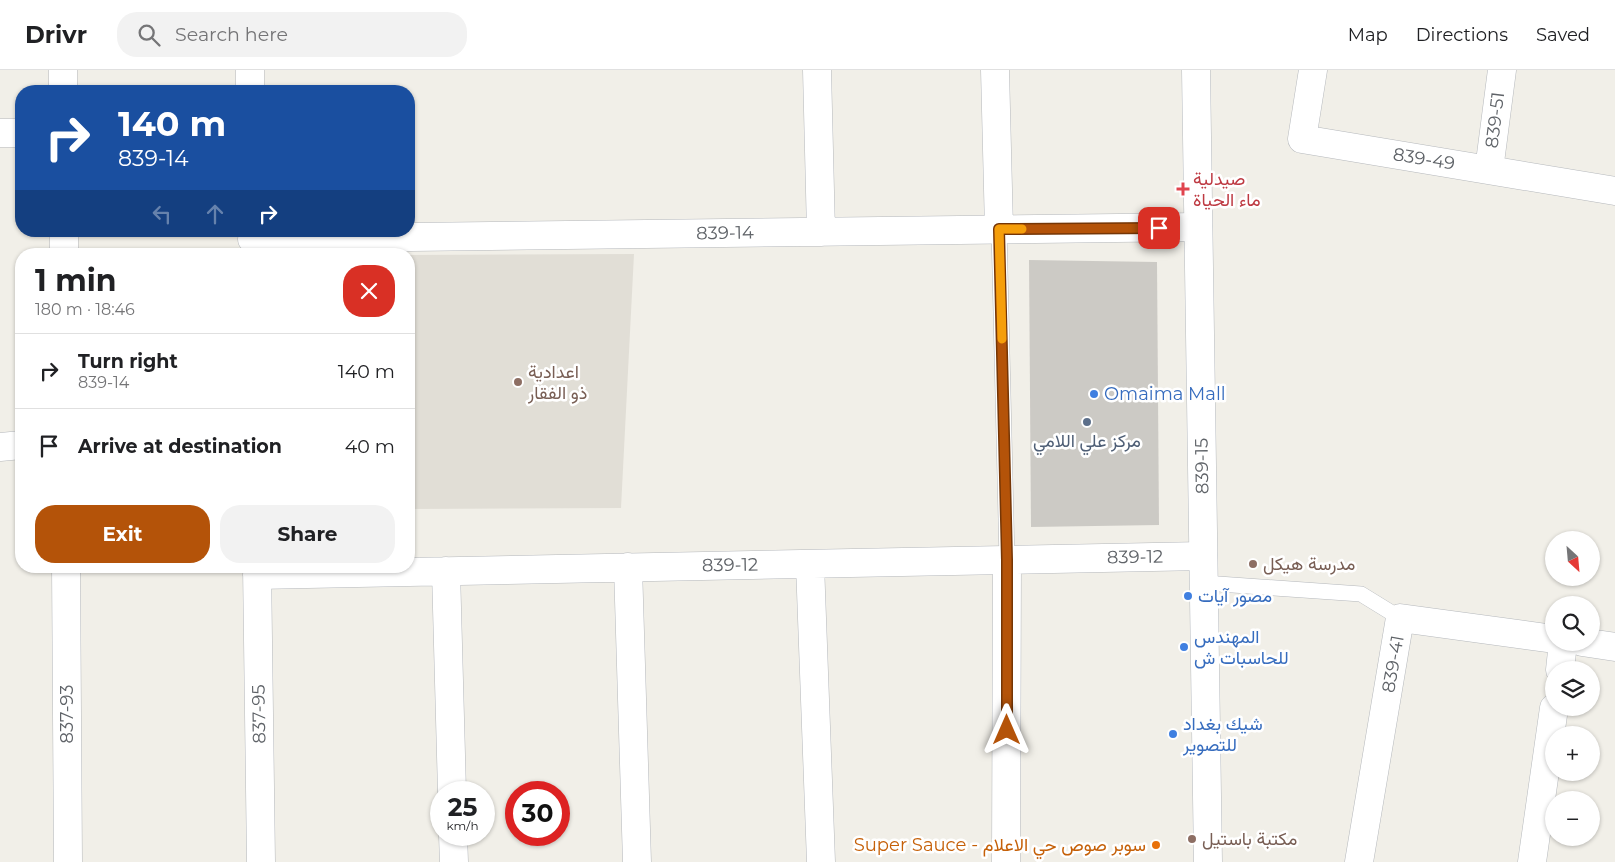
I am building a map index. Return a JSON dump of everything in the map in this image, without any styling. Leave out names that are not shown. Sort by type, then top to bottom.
[{"type":"street","points":[[63,70],[63,85]]},
{"type":"street","points":[[250,70],[250,85]]},
{"type":"street","points":[[817,70],[820,232]]},
{"type":"street","points":[[995,70],[999,229]]},
{"type":"street","name":"839-15","points":[[1196,70],[1208,862]]},
{"type":"street","name":"839-49","points":[[1313,70],[1302,139],[1615,191]]},
{"type":"street","name":"839-51","points":[[1489,170],[1502,70]]},
{"type":"street","points":[[0,133],[15,133]]},
{"type":"street","name":"839-14","points":[[252,241],[1198,227]]},
{"type":"street","points":[[0,447],[15,446]]},
{"type":"street","name":"839-12","points":[[415,571],[1203,556]]},
{"type":"street","points":[[1006,862],[1007,560]]},
{"type":"street","points":[[810,564],[821,862]]},
{"type":"street","points":[[628,567],[637,862]]},
{"type":"street","points":[[446,571],[452,781]]},
{"type":"street","name":"837-93","points":[[66,573],[68,862]]},
{"type":"street","name":"837-95","points":[[257,573],[261,862]]},
{"type":"street","name":"839-41","points":[[1359,862],[1400,618],[1545,637]]},
{"type":"street","points":[[1600,645],[1615,647]]},
{"type":"street","points":[[1532,862],[1553,716]]},
{"type":"street","points":[[454,846],[454,862]]},
{"type":"lane","points":[[999,229],[1007,560]]},
{"type":"lane","points":[[1204,583],[1361,594],[1400,618]]},
{"type":"shaded area","name":"اعدادية ذو الفقار","points":[[634,254],[621,508],[415,509],[415,255]]},
{"type":"building","name":"Omaima Mall","points":[[1029,260],[1157,262],[1159,525],[1031,527]]},
{"type":"slow traffic","points":[[1002,339],[999,229],[1022,229]]},
{"type":"place","name":"صيدلية ماء الحياة","points":[[1183,189]]},
{"type":"place","name":"اعدادية ذو الفقار","points":[[518,382]]},
{"type":"place","name":"Omaima Mall","points":[[1094,394]]},
{"type":"place","name":"مركز علي اللامي","points":[[1087,422]]},
{"type":"place","name":"مدرسة هيكل","points":[[1253,564]]},
{"type":"place","name":"مصور آيات","points":[[1188,596]]},
{"type":"place","name":"المهندس للحاسبات ش","points":[[1184,647]]},
{"type":"place","name":"شيك بغداد للتصوير","points":[[1173,734]]},
{"type":"place","name":"مكتبة باستيل","points":[[1192,839]]},
{"type":"place","name":"Super Sauce - سوبر صوص حي الاعلام","points":[[1156,845]]},
{"type":"route","points":[[1007,730],[1007,560],[999,229],[1159,228]]}]
